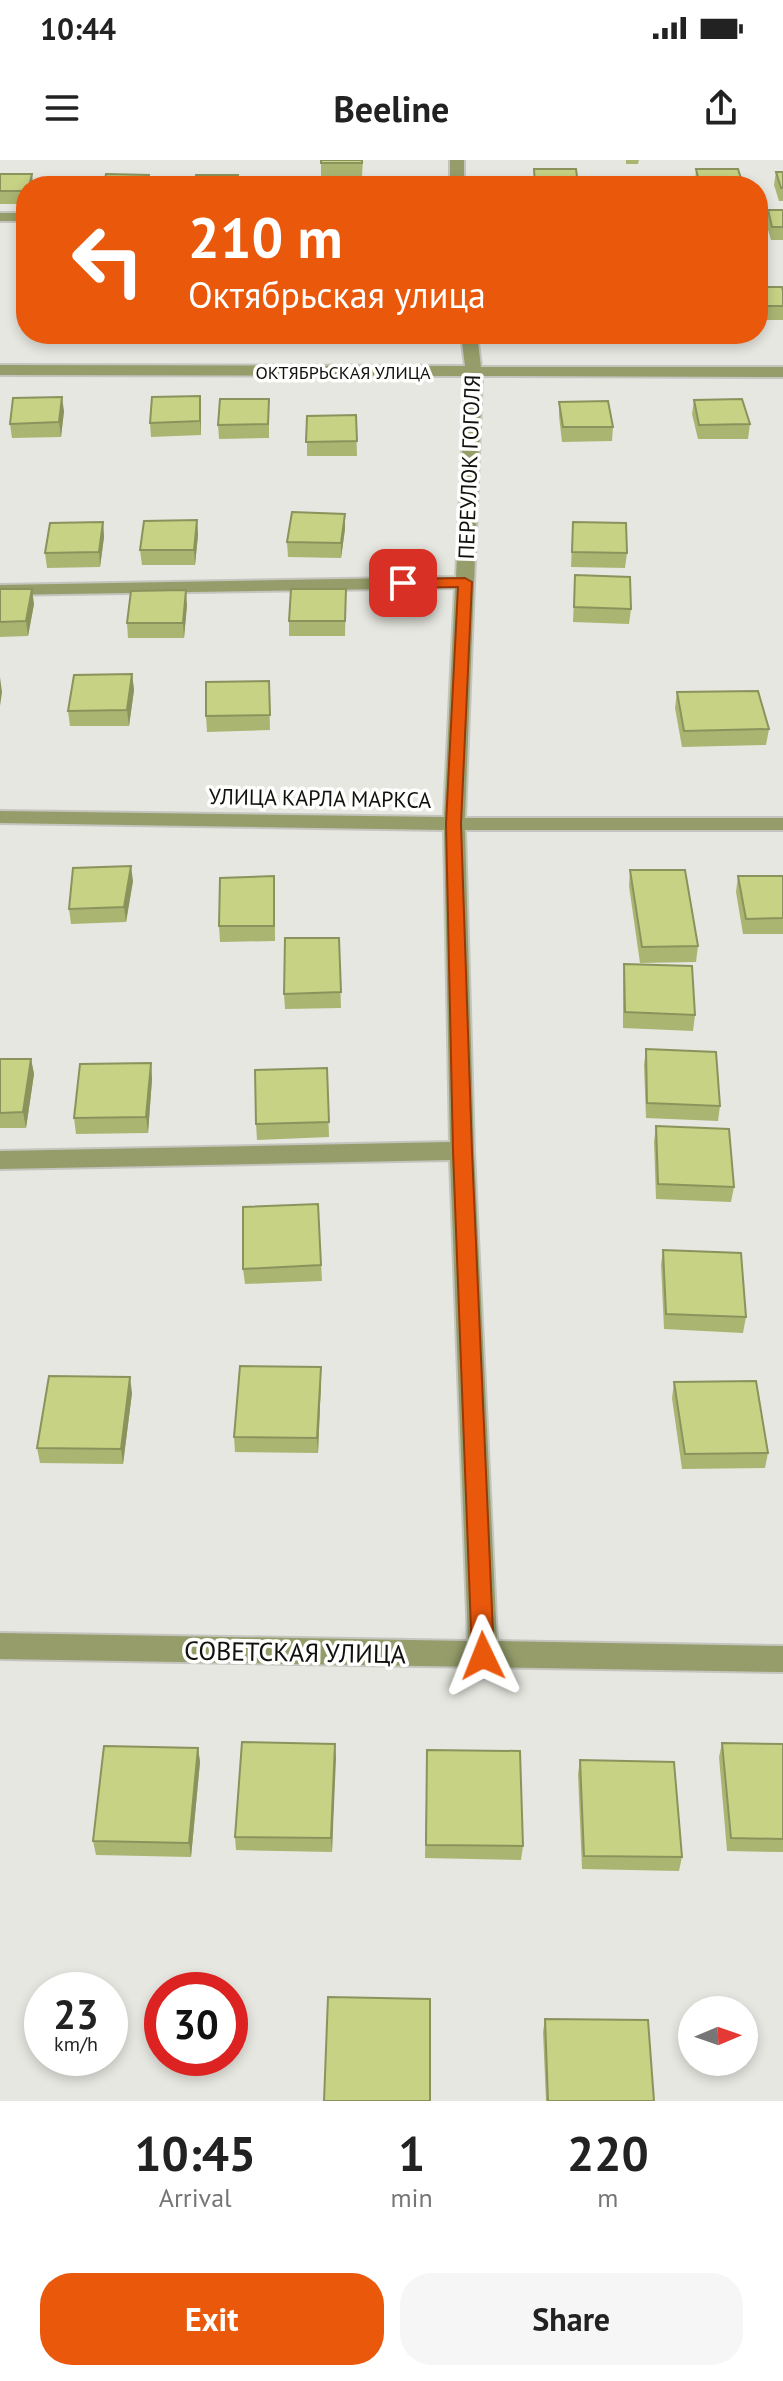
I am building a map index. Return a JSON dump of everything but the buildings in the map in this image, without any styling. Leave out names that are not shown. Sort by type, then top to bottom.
[{"type":"street","name":"ПЕРЕУЛОК ГОГОЛЯ","points":[[470,344],[474,373],[454,824],[462,1151],[483,1656]]},
{"type":"street","name":"ОКТЯБРЬСКАЯ УЛИЦА","points":[[0,370],[783,372]]},
{"type":"street","points":[[0,590],[465,582]]},
{"type":"street","name":"УЛИЦА КАРЛА МАРКСА","points":[[0,817],[454,824],[783,824]]},
{"type":"street","points":[[0,1160],[462,1151]]},
{"type":"street","name":"СОВЕТСКАЯ УЛИЦА","points":[[0,1646],[783,1659]]},
{"type":"route","points":[[403,583],[465,582],[454,824],[462,1151],[483,1656]]}]
